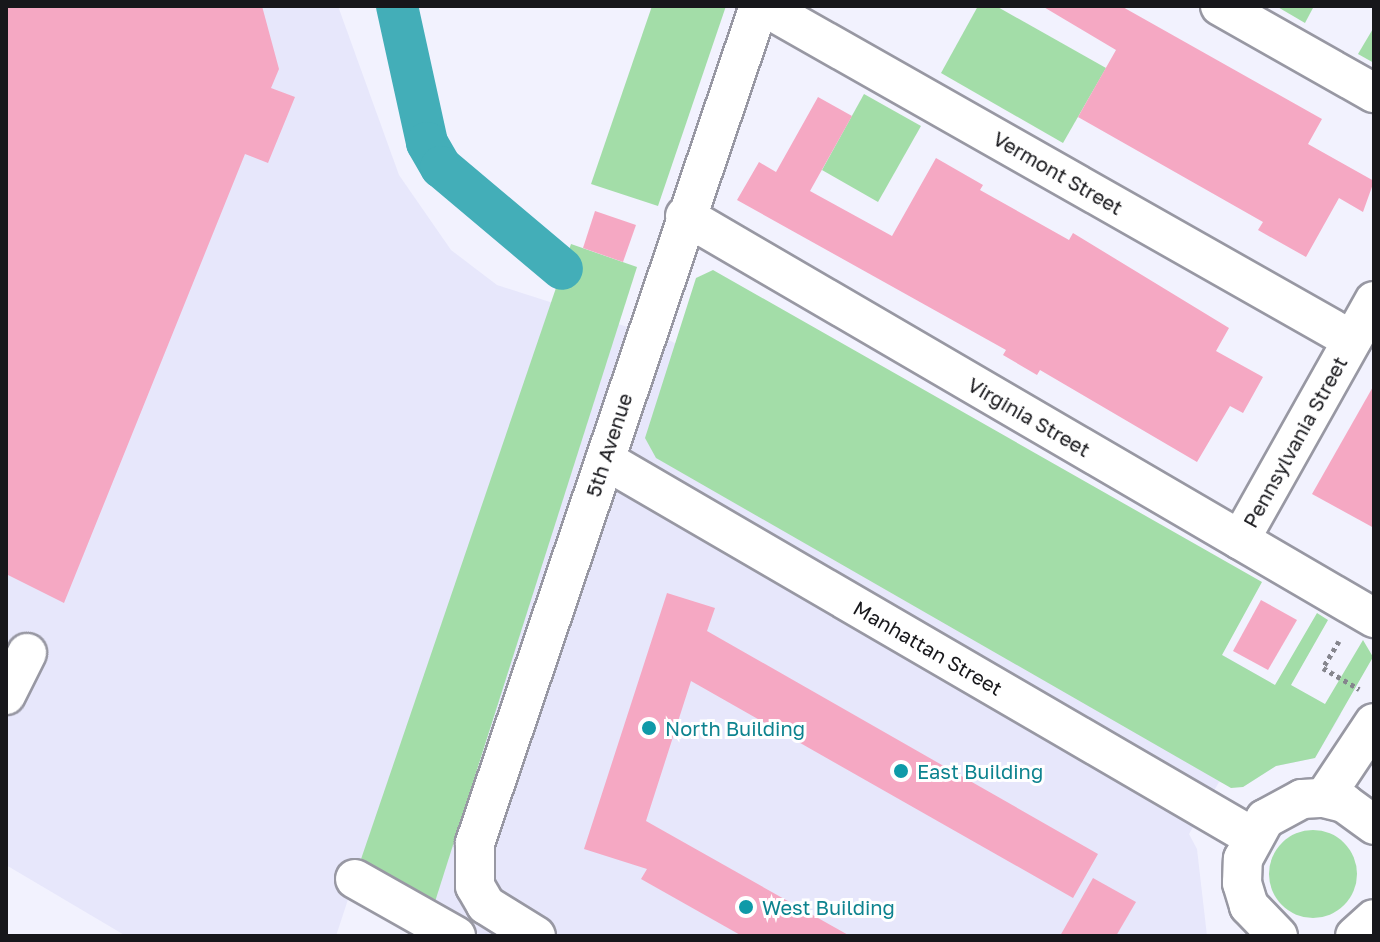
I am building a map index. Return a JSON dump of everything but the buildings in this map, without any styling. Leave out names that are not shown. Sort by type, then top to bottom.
[{"type":"street","name":"5th Avenue","points":[[536,936],[486,905],[475,886],[475,843],[685,216],[761,6]]},
{"type":"street","name":"Vermont Street","points":[[761,6],[1352,340]]},
{"type":"street","points":[[1220,6],[1374,93]]},
{"type":"street","name":"Virginia Street","points":[[685,216],[1374,618]]},
{"type":"street","name":"Pennsylvania Street","points":[[1240,540],[1374,301]]},
{"type":"street","name":"Manhattan Street","points":[[605,460],[1251,836]]},
{"type":"street","points":[[6,695],[27,653]]},
{"type":"street","points":[[1324,798],[1368,707]]},
{"type":"street","points":[[1278,936],[1246,921],[1242,871],[1251,836],[1282,806],[1324,798],[1344,803],[1374,825]]},
{"type":"street","points":[[355,879],[456,936]]},
{"type":"street","points":[[1355,936],[1374,919]]},
{"type":"path","points":[[1323,668],[1368,707]]},
{"type":"shaded area","points":[[6,6],[338,6],[399,175],[451,250],[497,285],[671,341],[1275,685],[1279,679],[1341,714],[1315,758],[1276,766],[1243,787],[1219,782],[1189,834],[1197,849],[1207,936],[483,936],[358,869],[336,936],[126,936],[6,865]]},
{"type":"green space","points":[[652,6],[726,6],[658,206],[591,184]]},
{"type":"green space","points":[[978,6],[996,6],[1106,68],[1063,143],[941,73]]},
{"type":"green space","points":[[1276,6],[1314,6],[1305,23]]},
{"type":"green space","points":[[1374,27],[1374,63],[1358,54]]},
{"type":"green space","points":[[864,94],[921,126],[878,202],[822,170]]},
{"type":"green space","points":[[571,244],[637,267],[433,908],[358,868]]},
{"type":"green space","points":[[713,270],[1262,582],[1222,655],[1275,685],[1317,613],[1328,620],[1291,685],[1325,704],[1363,640],[1373,657],[1315,758],[1276,766],[1243,787],[1231,788],[656,458],[645,438],[696,278]]},
{"type":"green space","points":[[1313,830],[1330,833],[1344,843],[1354,857],[1357,874],[1354,891],[1344,905],[1330,915],[1313,918],[1296,915],[1282,905],[1272,891],[1269,874],[1272,857],[1282,843],[1296,833]]},
{"type":"waterway","points":[[397,6],[427,143],[441,167],[562,269]]},
{"type":"place","name":"North Building","points":[[649,728]]},
{"type":"place","name":"East Building","points":[[901,771]]},
{"type":"place","name":"West Building","points":[[746,907]]}]
